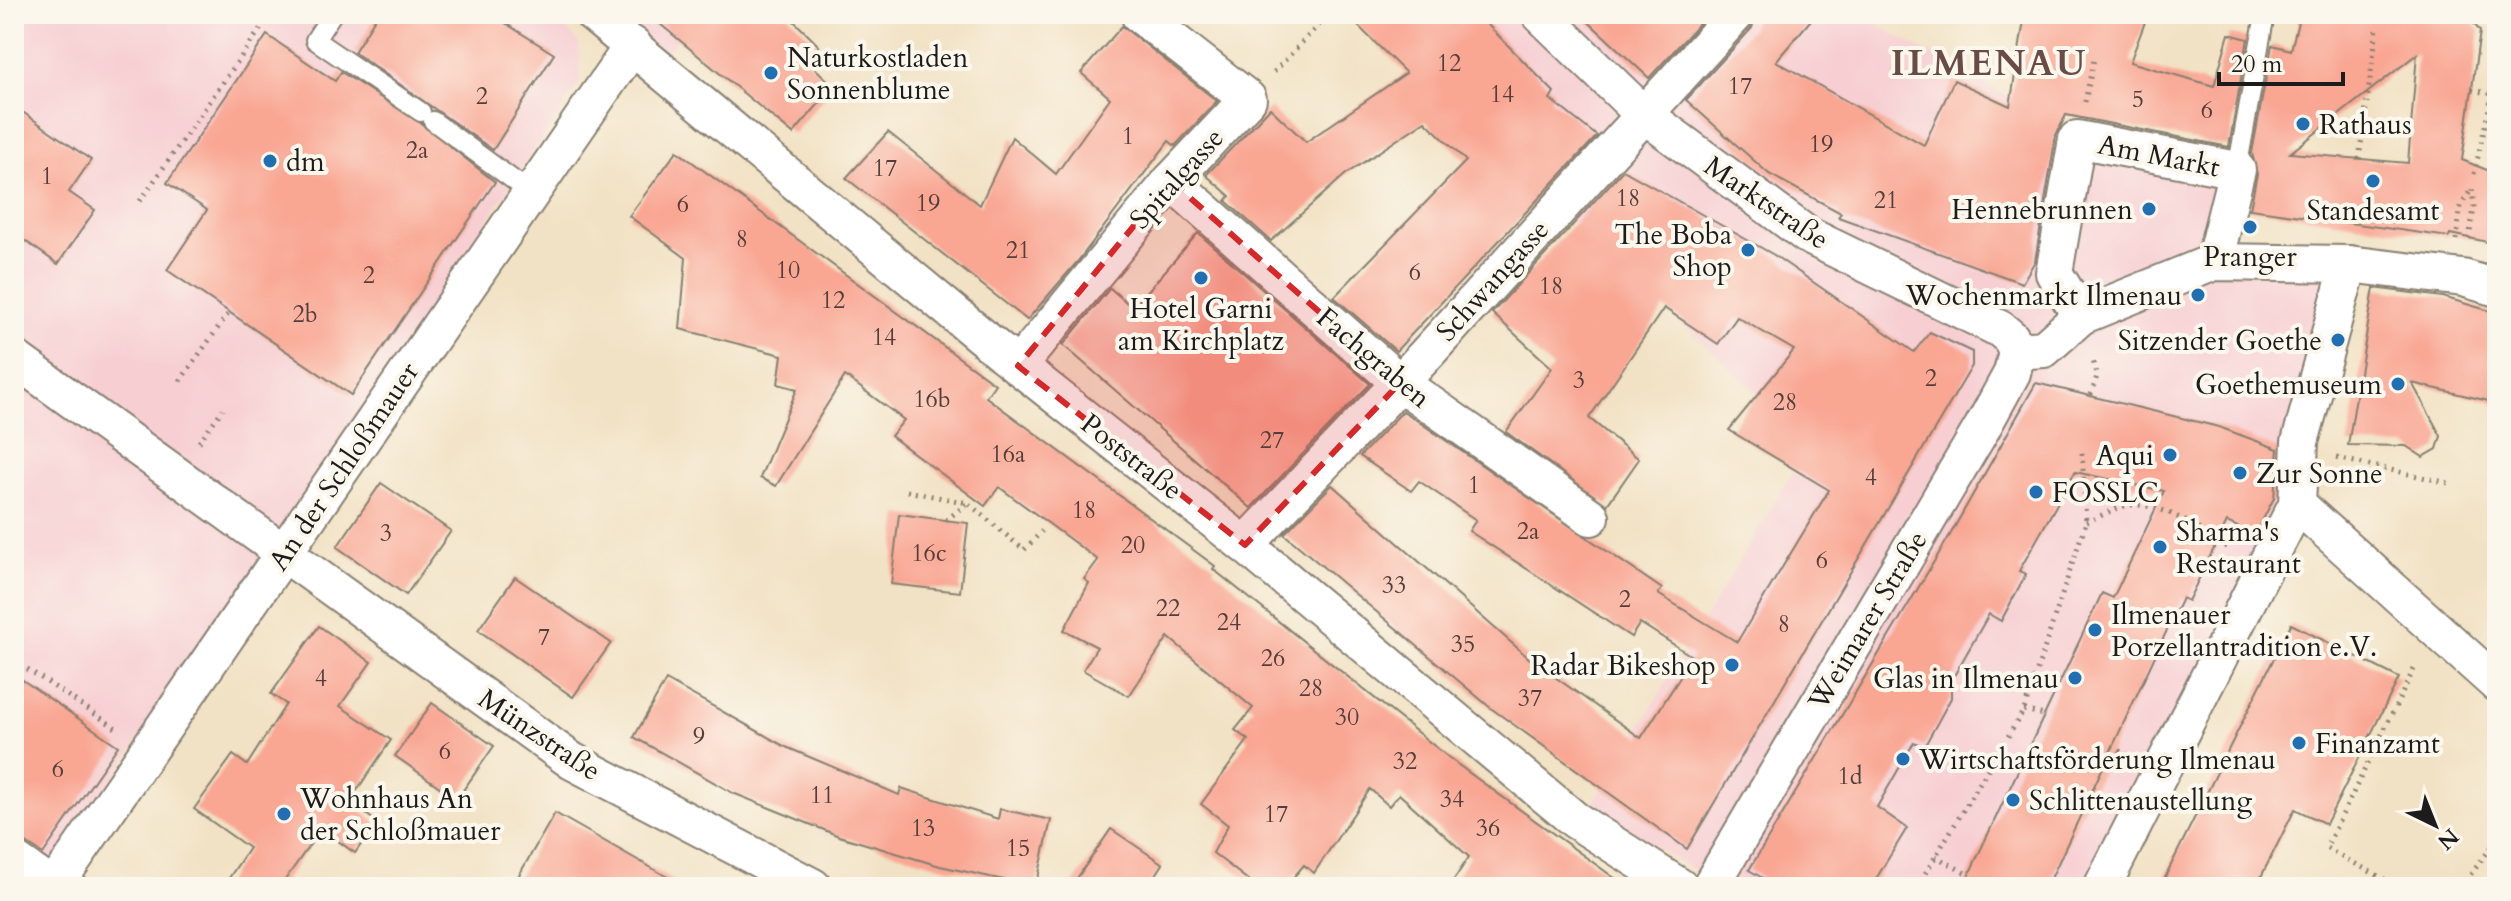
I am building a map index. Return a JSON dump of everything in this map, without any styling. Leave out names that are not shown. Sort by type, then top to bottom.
[{"type":"street","name":"Poststraße","points":[[593,14],[1018,366],[1245,545],[1575,820],[1680,887]]},
{"type":"street","points":[[1139,14],[1248,99]]},
{"type":"street","name":"Marktstraße","points":[[1540,14],[1642,113],[1807,235],[2000,329],[2011,338],[2017,351]]},
{"type":"street","name":"Schwangasse","points":[[1245,545],[1400,383],[1642,113],[1736,14]]},
{"type":"street","name":"An der Schloßmauer","points":[[53,887],[633,45]]},
{"type":"street","name":"Spitalgasse","points":[[1018,366],[1171,181],[1248,99]]},
{"type":"street","name":"Am Markt","points":[[2081,316],[2054,273],[2077,139],[2237,170],[2214,262]]},
{"type":"street","name":"Fachgraben","points":[[1171,181],[1400,383],[1591,517]]},
{"type":"street","points":[[2017,351],[2044,349],[2081,316],[2214,262],[2349,264],[2470,281]]},
{"type":"street","points":[[2102,887],[2297,504],[2300,442],[2349,264]]},
{"type":"street","name":"Weimarer Straße","points":[[1710,887],[1982,428],[2012,373],[2017,351]]},
{"type":"street","name":"Münzstraße","points":[[14,358],[286,551],[572,761],[813,887]]},
{"type":"street","points":[[2297,504],[2497,684]]},
{"type":"street","points":[[14,860],[53,887]]},
{"type":"lane","points":[[332,14],[315,40],[427,116],[531,193]]},
{"type":"lane","points":[[2237,170],[2265,14]]},
{"type":"path","points":[[140,201],[271,14]]},
{"type":"path","points":[[1248,99],[1329,14]]},
{"type":"path","points":[[2359,159],[2377,29]]},
{"type":"path","points":[[2474,174],[2497,74]]},
{"type":"path","points":[[2472,90],[2493,94]]},
{"type":"path","points":[[2472,188],[2474,208],[2470,281],[2461,206],[2472,188]]},
{"type":"path","points":[[180,381],[228,314]]},
{"type":"path","points":[[2091,395],[2097,376]]},
{"type":"path","points":[[1917,887],[2024,710],[2086,522],[2082,451]]},
{"type":"path","points":[[2370,463],[2453,484]]},
{"type":"path","points":[[907,491],[968,503],[1024,550],[1042,531]]},
{"type":"path","points":[[946,520],[968,503]]},
{"type":"path","points":[[2086,522],[2131,505],[2144,507],[2186,521],[2232,552]]},
{"type":"path","points":[[2399,887],[2326,848],[2424,649],[2439,632]]},
{"type":"path","points":[[14,660],[126,735]]},
{"type":"path","points":[[2024,710],[2044,715]]},
{"type":"path","points":[[2461,887],[2497,840]]},
{"type":"path","points":[[1935,856],[1969,875]]},
{"type":"highlighted area","points":[[1171,181],[1400,383],[1245,545],[1018,366]]},
{"type":"shaded area","points":[[14,14],[552,14],[579,43],[581,81],[41,887],[14,887]]},
{"type":"shaded area","points":[[618,14],[705,14],[664,52]]},
{"type":"shaded area","points":[[1365,14],[1858,14],[2070,131],[2248,158],[2235,241],[2368,260],[2320,445],[2291,441],[2284,505],[2085,887],[1722,887],[1591,808],[1811,442],[1356,23]]},
{"type":"building","points":[[378,14],[491,14],[554,54],[493,150],[354,52]]},
{"type":"building","points":[[648,14],[787,14],[819,46],[806,60],[834,86],[793,134]]},
{"type":"building","points":[[1346,14],[1477,14],[1554,92],[1550,99],[1597,136],[1396,351],[1334,297],[1466,161],[1425,121],[1346,174],[1271,241],[1226,201],[1230,196],[1206,175],[1270,108],[1306,142],[1406,73]]},
{"type":"building","points":[[1580,14],[1708,14],[1649,78]]},
{"type":"building","points":[[1756,14],[1816,14],[1776,61],[1924,145],[1954,80],[2010,106],[2025,14],[2148,14],[2130,62],[2214,86],[2229,34],[2248,39],[2229,147],[2066,115],[2056,135],[2035,261],[2022,283],[1838,217],[1841,213],[1769,174],[1686,100],[1752,28]]},
{"type":"building","name":"Rathaus","points":[[2300,14],[2469,14],[2467,16],[2480,31],[2462,160],[2497,174],[2497,244],[2450,234],[2449,237],[2250,209],[2257,174],[2252,153],[2272,45],[2291,50]],"holes":[[[2417,54],[2408,163],[2290,153]]]},
{"type":"building","points":[[1122,26],[1217,101],[1175,146],[1169,141],[1078,261],[1027,320],[846,178],[888,132],[980,205],[1012,137],[1056,174],[1110,98],[1081,73]]},
{"type":"building","points":[[267,35],[335,81],[341,72],[422,124],[495,182],[351,395],[167,270],[207,210],[167,183]]},
{"type":"building","points":[[14,106],[91,160],[69,192],[95,210],[58,264],[14,233]]},
{"type":"building","points":[[677,151],[995,384],[986,397],[1215,566],[1213,569],[1457,764],[1627,887],[1449,887],[1469,857],[1399,794],[1389,806],[1370,789],[1314,873],[1304,865],[1285,887],[1257,887],[1213,853],[1228,825],[1201,804],[1248,740],[1235,730],[1253,708],[1168,637],[1129,696],[1083,670],[1097,647],[1064,630],[1089,583],[1084,579],[1098,560],[999,487],[985,506],[891,436],[904,420],[845,376],[776,486],[760,478],[797,389],[778,384],[782,355],[680,329],[686,258],[629,216]]},
{"type":"building","points":[[1623,170],[1774,255],[1914,352],[1930,332],[1972,352],[1972,366],[1687,849],[1492,709],[1284,534],[1332,485],[1531,660],[1641,738],[1693,657],[1640,623],[1631,637],[1469,531],[1476,520],[1419,481],[1411,491],[1360,456],[1403,411],[1662,589],[1658,594],[1737,642],[1829,490],[1729,430],[1794,350],[1737,317],[1718,344],[1664,308],[1589,418],[1639,459],[1607,505],[1506,432],[1552,368],[1492,313]]},
{"type":"building","points":[[1198,233],[1370,384],[1251,508],[1063,345],[1110,288],[1133,308]]},
{"type":"building","points":[[2374,288],[2443,297],[2497,313],[2497,403],[2412,383],[2441,436],[2437,449],[2423,457],[2406,446],[2348,445]]},
{"type":"building","points":[[2036,383],[2219,427],[2278,449],[2274,498],[2255,535],[2227,522],[2188,601],[2182,598],[2047,887],[1963,887],[2102,593],[2113,598],[2164,491],[2075,472],[2019,571],[2026,574],[2001,621],[1989,614],[1951,681],[1951,698],[1924,747],[1914,742],[1877,807],[1907,828],[1871,887],[1778,887],[1749,870],[1950,535]]},
{"type":"building","points":[[381,483],[451,531],[406,595],[337,547]]},
{"type":"building","points":[[899,514],[968,523],[960,592],[891,584]]},
{"type":"building","points":[[515,577],[611,643],[573,697],[478,630]]},
{"type":"building","name":"Finanzamt","points":[[2291,624],[2399,678],[2326,824],[2295,809],[2256,887],[2160,887]]},
{"type":"building","points":[[319,626],[371,662],[340,706],[391,740],[349,802],[377,822],[355,853],[321,829],[280,887],[223,887],[249,848],[194,809],[233,755],[247,765],[286,704],[271,694]]},
{"type":"building","points":[[14,674],[118,746],[43,854],[14,835]]},
{"type":"building","points":[[666,680],[786,747],[899,795],[901,788],[998,819],[1000,809],[1051,820],[1036,887],[940,866],[839,836],[733,793],[634,737]]},
{"type":"building","points":[[432,703],[494,746],[457,799],[395,756]]},
{"type":"building","points":[[555,813],[685,887],[512,887]]},
{"type":"building","points":[[1111,829],[1163,864],[1148,887],[1071,887]]},
{"type":"place","name":"Naturkostladen Sonnenblume","points":[[771,73]]},
{"type":"place","name":"Rathaus","points":[[2303,124]]},
{"type":"place","name":"dm","points":[[270,161]]},
{"type":"place","name":"Standesamt","points":[[2373,181]]},
{"type":"place","name":"Hennebrunnen","points":[[2149,209]]},
{"type":"place","name":"Pranger","points":[[2250,227]]},
{"type":"place","name":"The Boba Shop","points":[[1748,250]]},
{"type":"place","name":"Hotel Garni am Kirchplatz","points":[[1201,278]]},
{"type":"place","name":"Wochenmarkt Ilmenau","points":[[2198,295]]},
{"type":"place","name":"Sitzender Goethe","points":[[2338,340]]},
{"type":"place","name":"Goethemuseum","points":[[2398,384]]},
{"type":"place","name":"Aqui","points":[[2170,455]]},
{"type":"place","name":"Zur Sonne","points":[[2240,473]]},
{"type":"place","name":"FOSSLC","points":[[2036,492]]},
{"type":"place","name":"Sharma's Restaurant","points":[[2160,547]]},
{"type":"place","name":"Ilmenauer Porzellantradition e.V.","points":[[2095,630]]},
{"type":"place","name":"Radar Bikeshop","points":[[1732,665]]},
{"type":"place","name":"Glas in Ilmenau","points":[[2075,678]]},
{"type":"place","name":"Finanzamt","points":[[2299,743]]},
{"type":"place","name":"Wirtschaftsförderung Ilmenau","points":[[1903,759]]},
{"type":"place","name":"Schlittenaustellung","points":[[2013,800]]},
{"type":"place","name":"Wohnhaus An der Schloßmauer","points":[[284,814]]},
{"type":"district","name":"ILMENAU","points":[[1989,62]]}]
